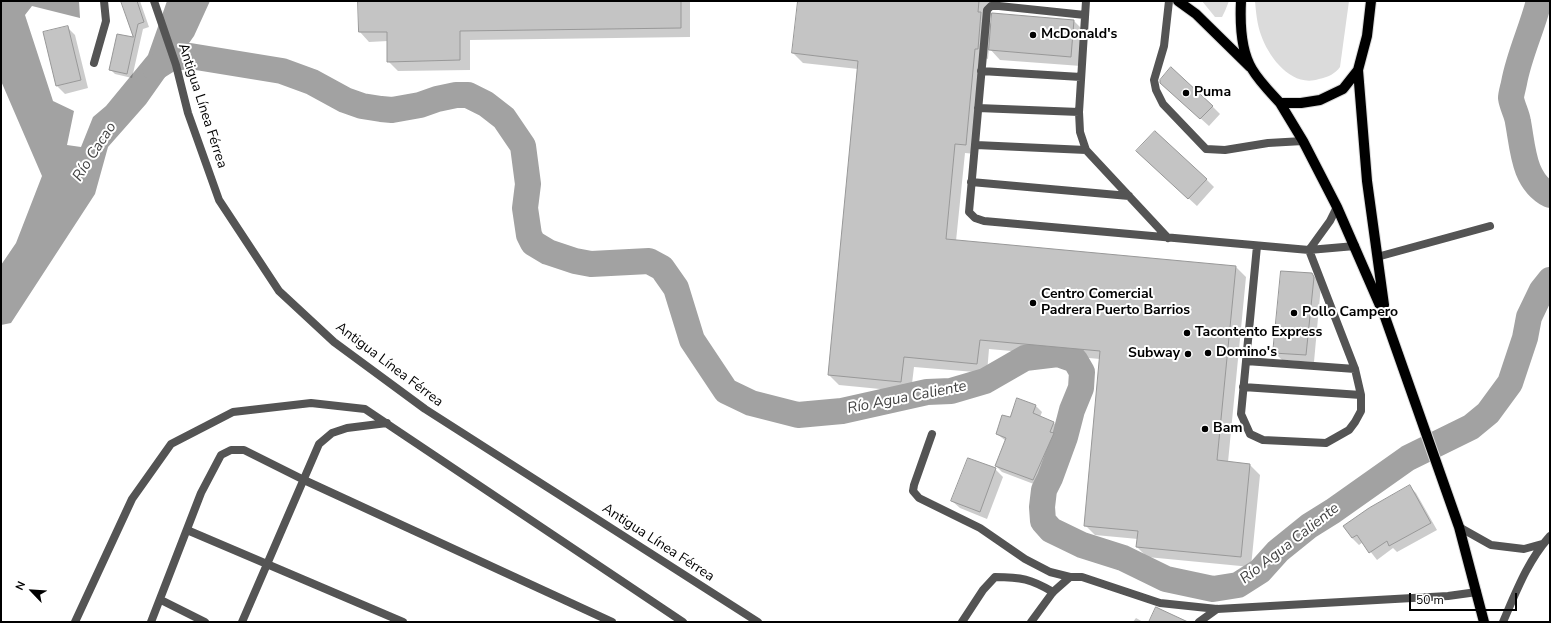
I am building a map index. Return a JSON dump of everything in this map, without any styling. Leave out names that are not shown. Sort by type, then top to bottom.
[{"type":"main road","points":[[1178,1],[1196,14],[1251,68],[1280,103],[1303,141],[1338,207],[1385,317],[1422,420],[1459,527],[1484,622]]},
{"type":"main road","points":[[1241,1],[1240,18],[1244,47],[1251,68]]},
{"type":"main road","points":[[1371,1],[1367,36],[1358,70],[1367,181],[1385,317]]},
{"type":"main road","points":[[1280,103],[1301,103],[1320,100],[1343,89],[1358,70]]},
{"type":"street","points":[[94,63],[106,21],[104,1]]},
{"type":"street","name":"Antigua Línea Férrea","points":[[154,1],[176,65],[188,113],[219,200],[279,291],[334,342],[425,409],[758,622]]},
{"type":"street","points":[[1086,1],[1079,112],[1080,132],[1086,150],[1168,238]]},
{"type":"street","points":[[1169,1],[1164,46],[1154,80],[1156,90],[1163,104],[1206,149],[1226,150],[1268,143],[1303,141]]},
{"type":"street","points":[[1085,15],[991,6],[987,10],[976,145],[968,212],[975,218],[984,221],[1309,250],[1355,246]]},
{"type":"street","points":[[982,71],[1081,77]]},
{"type":"street","points":[[978,108],[1079,112]]},
{"type":"street","points":[[976,145],[1086,150]]},
{"type":"street","points":[[971,182],[1129,196]]},
{"type":"street","points":[[1309,250],[1338,207]]},
{"type":"street","points":[[1377,257],[1490,226]]},
{"type":"street","points":[[1257,246],[1241,414],[1250,434],[1262,440],[1326,443],[1349,430],[1355,422],[1361,411],[1361,395],[1355,369],[1309,250]]},
{"type":"street","points":[[1246,361],[1355,369]]},
{"type":"street","points":[[1243,388],[1361,395]]},
{"type":"street","points":[[75,622],[132,500],[171,444],[233,412],[311,403],[365,409],[683,622]]},
{"type":"street","points":[[242,622],[319,444],[332,433],[347,428],[387,423]]},
{"type":"street","points":[[932,434],[914,485],[913,491],[918,498],[980,528],[1025,559],[1050,572],[1070,577],[1082,576],[1160,603],[1217,609],[1448,596],[1477,592]]},
{"type":"street","points":[[151,622],[201,494],[222,455],[231,450],[244,450],[304,480],[612,622]]},
{"type":"street","points":[[1459,527],[1491,545],[1524,549],[1542,544]]},
{"type":"street","points":[[187,530],[403,622]]},
{"type":"street","points":[[1503,622],[1516,589],[1542,544],[1550,536]]},
{"type":"street","points":[[962,622],[982,590],[995,577],[1017,577],[1035,582],[1053,592]]},
{"type":"street","points":[[1031,622],[1053,592],[1070,577]]},
{"type":"street","points":[[160,600],[205,622]]},
{"type":"street","points":[[1199,622],[1217,609]]},
{"type":"shaded area","points":[[1202,1],[1229,1],[1222,17],[1215,17]]},
{"type":"shaded area","points":[[1255,1],[1349,1],[1340,67],[1336,72],[1319,79],[1309,81],[1291,75],[1283,69],[1270,53],[1261,35]]},
{"type":"water","name":"Río Cacao","points":[[1,1],[79,1],[80,18],[32,6],[25,15],[53,101],[74,111],[67,145],[81,147],[93,117],[106,106],[148,55],[167,1],[210,1],[194,36],[146,104],[108,147],[95,194],[11,323],[1,325],[1,265],[16,243],[42,176],[1,81]]},
{"type":"building","points":[[121,1],[137,1],[144,22],[138,24],[127,74],[109,70],[117,34],[133,37]]},
{"type":"building","points":[[358,1],[681,1],[681,28],[460,31],[460,60],[387,62],[387,32],[359,32]]},
{"type":"building","name":"Centro Comercial Padrera Puerto Barrios","points":[[798,1],[979,1],[978,12],[981,12],[978,49],[975,49],[966,145],[955,144],[946,239],[1236,266],[1217,460],[1250,464],[1241,557],[1136,547],[1138,531],[1084,526],[1100,351],[980,340],[977,364],[904,357],[901,382],[828,375],[858,61],[792,53]]},
{"type":"building","name":"McDonald's","points":[[992,13],[1074,20],[1071,57],[989,50]]},
{"type":"building","points":[[68,26],[81,80],[56,86],[43,32]]},
{"type":"building","name":"Puma","points":[[1171,67],[1213,106],[1200,119],[1160,83],[1160,80]]},
{"type":"building","points":[[1155,131],[1207,179],[1188,199],[1136,151]]},
{"type":"building","name":"Pollo Campero","points":[[1281,271],[1312,273],[1314,277],[1306,355],[1273,353]]},
{"type":"building","points":[[1017,398],[1036,405],[1033,413],[1054,422],[1050,432],[1054,433],[1033,480],[995,466],[1006,438],[996,434],[1002,415],[1010,417]]},
{"type":"building","points":[[968,458],[996,468],[980,512],[951,501]]},
{"type":"building","points":[[1410,485],[1431,523],[1389,546],[1387,541],[1369,553],[1357,535],[1352,538],[1343,526],[1369,508]]},
{"type":"building","points":[[1156,607],[1160,609],[1188,622],[1149,622]]},
{"type":"waterway","name":"Río Agua Caliente","points":[[1539,1],[1519,62],[1511,98],[1529,173],[1541,189],[1550,195]]},
{"type":"waterway","name":"Río Agua Caliente","points":[[155,68],[171,58],[190,56],[282,71],[312,82],[345,100],[362,106],[381,109],[392,110],[420,105],[437,99],[456,95],[468,95],[486,104],[504,118],[523,146],[528,184],[525,208],[529,235],[533,243],[548,252],[575,261],[591,264],[649,261],[662,268],[676,288],[692,340],[726,391],[751,403],[798,415],[842,411],[927,392],[951,391],[985,381],[1025,358],[1058,354],[1075,360],[1082,372],[1081,388],[1072,410],[1065,437],[1044,490],[1042,507],[1043,521],[1051,530],[1082,545],[1123,558],[1166,579],[1213,589],[1238,585],[1260,571],[1278,551],[1309,526],[1333,511],[1408,458],[1471,427],[1488,413],[1510,383],[1525,338],[1529,317],[1542,290],[1550,280]]},
{"type":"place","name":"McDonald's","points":[[1033,35]]},
{"type":"place","name":"Puma","points":[[1186,93]]},
{"type":"place","name":"Centro Comercial Padrera Puerto Barrios","points":[[1033,303]]},
{"type":"place","name":"Pollo Campero","points":[[1294,313]]},
{"type":"place","name":"Tacontento Express","points":[[1187,333]]},
{"type":"place","name":"Domino's","points":[[1208,353]]},
{"type":"place","name":"Subway","points":[[1188,354]]},
{"type":"place","name":"Bam","points":[[1205,429]]}]
